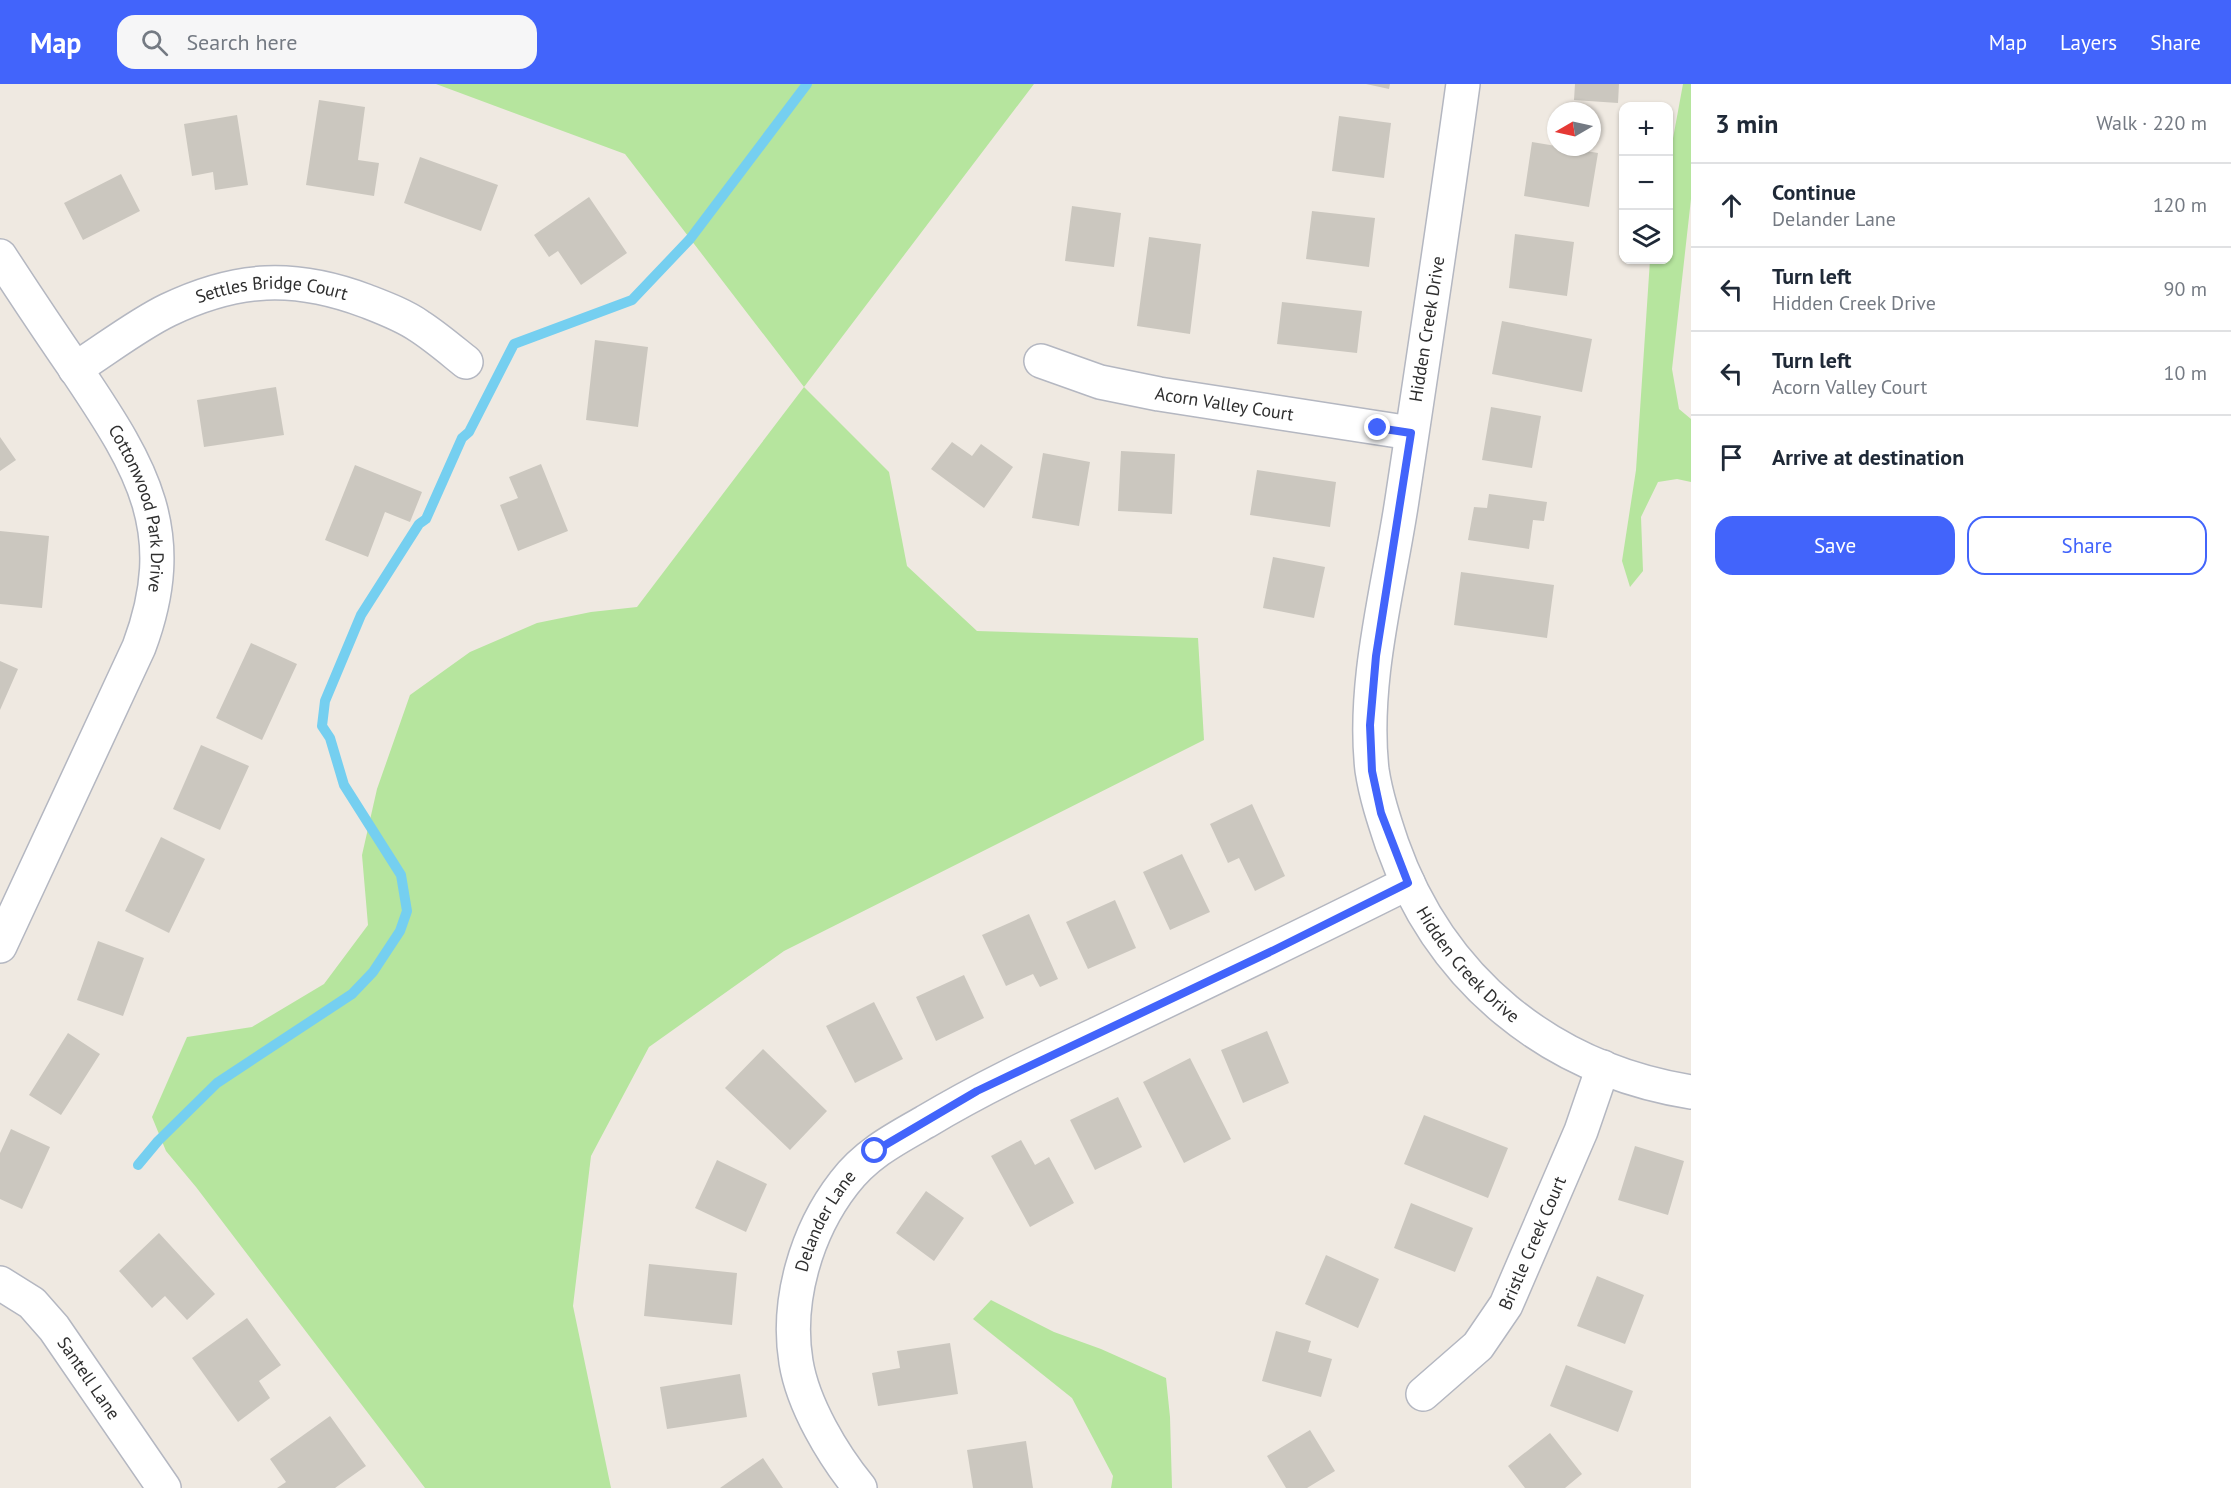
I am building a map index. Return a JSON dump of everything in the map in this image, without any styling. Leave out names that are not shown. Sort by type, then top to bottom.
[{"type":"street","name":"Hidden Creek Drive","points":[[1463,84],[1376,656],[1370,725],[1372,771],[1381,813],[1408,883],[1436,932],[1475,982],[1521,1023],[1570,1054],[1623,1075],[1691,1092]]},
{"type":"street","name":"Cottonwood Park Drive","points":[[0,256],[118,435],[139,473],[154,519],[158,561],[154,599],[139,647],[0,946]]},
{"type":"street","name":"Settles Bridge Court","points":[[75,369],[166,311],[212,291],[263,282],[303,283],[342,292],[398,314],[419,326],[466,362]]},
{"type":"street","name":"Acorn Valley Court","points":[[1041,361],[1100,382],[1159,394],[1411,433]]},
{"type":"street","name":"Delander Lane","points":[[860,1488],[844,1469],[810,1407],[796,1363],[794,1310],[802,1260],[822,1216],[844,1182],[875,1151],[977,1091],[1274,950],[1408,883]]},
{"type":"street","name":"Bristle Creek Court","points":[[1423,1394],[1478,1346],[1506,1305],[1581,1131],[1603,1067]]},
{"type":"street","name":"Santell Lane","points":[[0,1283],[32,1303],[54,1328],[164,1488]]},
{"type":"green space","points":[[436,84],[1034,84],[804,387],[625,154]]},
{"type":"green space","points":[[1683,84],[1691,84],[1691,199],[1672,369],[1679,409],[1691,419],[1691,482],[1677,479],[1658,482],[1641,517],[1643,571],[1630,587],[1622,561],[1636,470],[1650,264],[1673,264],[1673,138]]},
{"type":"green space","points":[[804,387],[889,472],[907,566],[977,631],[1198,638],[1204,740],[784,951],[649,1047],[591,1156],[573,1306],[611,1488],[425,1488],[196,1187],[166,1151],[152,1117],[187,1037],[252,1027],[324,984],[368,925],[362,855],[377,789],[410,695],[470,652],[537,623],[591,612],[637,607]]},
{"type":"green space","points":[[991,1300],[1054,1332],[1101,1349],[1166,1378],[1170,1417],[1172,1488],[1111,1488],[1113,1476],[1072,1398],[973,1319]]},
{"type":"building","points":[[1366,84],[1390,84],[1389,89]]},
{"type":"building","points":[[1575,84],[1619,84],[1618,103],[1574,100]]},
{"type":"building","points":[[319,100],[365,107],[358,160],[379,163],[374,196],[306,185]]},
{"type":"building","points":[[237,115],[248,185],[215,190],[213,172],[192,176],[184,124]]},
{"type":"building","points":[[1339,116],[1391,123],[1384,178],[1332,171]]},
{"type":"building","points":[[1532,142],[1547,144],[1547,156],[1598,156],[1589,207],[1524,196]]},
{"type":"building","points":[[420,157],[498,185],[481,231],[404,203]]},
{"type":"building","points":[[121,174],[140,211],[83,240],[64,203]]},
{"type":"building","points":[[589,197],[627,253],[581,285],[558,251],[549,257],[534,235]]},
{"type":"building","points":[[1072,206],[1121,213],[1114,267],[1065,261]]},
{"type":"building","points":[[1312,211],[1375,218],[1369,267],[1306,259]]},
{"type":"building","points":[[1515,234],[1574,242],[1567,296],[1509,288]]},
{"type":"building","points":[[1149,237],[1201,244],[1190,334],[1137,326]]},
{"type":"building","points":[[1282,302],[1362,311],[1357,353],[1277,344]]},
{"type":"building","points":[[1502,321],[1592,339],[1582,392],[1492,374]]},
{"type":"building","points":[[595,340],[648,347],[638,427],[586,420]]},
{"type":"building","points":[[276,387],[284,435],[204,447],[197,400]]},
{"type":"building","points":[[1491,407],[1541,416],[1532,468],[1482,460]]},
{"type":"building","points":[[0,437],[16,460],[0,471]]},
{"type":"building","points":[[952,442],[972,456],[981,444],[1013,467],[984,508],[931,469]]},
{"type":"building","points":[[1121,451],[1175,454],[1172,514],[1118,511]]},
{"type":"building","points":[[1043,453],[1090,462],[1079,526],[1032,518]]},
{"type":"building","points":[[541,464],[568,531],[518,551],[500,505],[518,498],[509,477]]},
{"type":"building","points":[[355,465],[422,492],[410,522],[385,512],[368,557],[325,540]]},
{"type":"building","points":[[1257,470],[1336,482],[1330,527],[1250,515]]},
{"type":"building","points":[[1489,494],[1547,502],[1544,521],[1533,520],[1529,549],[1468,540],[1474,507],[1487,508]]},
{"type":"building","points":[[0,531],[49,536],[42,608],[0,604]]},
{"type":"building","points":[[1273,557],[1325,567],[1314,618],[1263,608]]},
{"type":"building","points":[[1461,572],[1554,585],[1547,638],[1454,625]]},
{"type":"building","points":[[251,643],[297,664],[262,740],[216,718]]},
{"type":"building","points":[[0,661],[18,669],[0,710]]},
{"type":"building","points":[[201,745],[249,766],[220,830],[173,809]]},
{"type":"building","points":[[1252,804],[1285,876],[1255,891],[1239,858],[1228,863],[1210,824]]},
{"type":"building","points":[[161,837],[205,859],[169,933],[125,911]]},
{"type":"building","points":[[1182,854],[1210,912],[1170,930],[1143,872]]},
{"type":"building","points":[[1115,900],[1136,948],[1088,969],[1066,922]]},
{"type":"building","points":[[1029,914],[1058,979],[1040,987],[1033,974],[1006,986],[982,935]]},
{"type":"building","points":[[98,941],[144,958],[123,1016],[77,1000]]},
{"type":"building","points":[[964,975],[984,1018],[936,1041],[916,997]]},
{"type":"building","points":[[874,1002],[903,1059],[855,1083],[826,1026]]},
{"type":"building","points":[[1267,1031],[1289,1083],[1243,1103],[1221,1050]]},
{"type":"building","points":[[68,1033],[100,1054],[61,1115],[29,1095]]},
{"type":"building","points":[[763,1049],[827,1111],[790,1150],[725,1088]]},
{"type":"building","points":[[1190,1058],[1231,1139],[1184,1163],[1143,1082]]},
{"type":"building","points":[[1118,1097],[1142,1147],[1095,1170],[1070,1120]]},
{"type":"building","points":[[1424,1115],[1508,1148],[1488,1198],[1404,1164]]},
{"type":"building","points":[[11,1129],[50,1147],[22,1209],[0,1199],[0,1153]]},
{"type":"building","points":[[1021,1140],[1035,1165],[1049,1157],[1074,1203],[1030,1227],[991,1156]]},
{"type":"building","points":[[1635,1146],[1684,1161],[1668,1215],[1618,1200]]},
{"type":"building","points":[[717,1160],[767,1184],[746,1232],[695,1208]]},
{"type":"building","points":[[926,1191],[964,1218],[934,1261],[896,1233]]},
{"type":"building","points":[[1411,1203],[1473,1228],[1455,1272],[1394,1248]]},
{"type":"building","points":[[159,1233],[215,1294],[187,1320],[165,1296],[152,1308],[119,1271]]},
{"type":"building","points":[[1326,1255],[1379,1279],[1358,1328],[1305,1304]]},
{"type":"building","points":[[649,1264],[737,1273],[732,1325],[644,1316]]},
{"type":"building","points":[[1597,1276],[1644,1295],[1625,1344],[1577,1326]]},
{"type":"building","points":[[247,1318],[281,1365],[259,1381],[270,1398],[238,1422],[192,1358]]},
{"type":"building","points":[[1276,1331],[1311,1341],[1308,1352],[1332,1359],[1321,1397],[1262,1381]]},
{"type":"building","points":[[950,1343],[958,1394],[878,1406],[872,1373],[900,1368],[897,1351]]},
{"type":"building","points":[[1566,1365],[1633,1391],[1618,1432],[1550,1406]]},
{"type":"building","points":[[740,1374],[747,1417],[667,1429],[660,1387]]},
{"type":"building","points":[[330,1416],[366,1466],[335,1488],[277,1488],[286,1482],[270,1459]]},
{"type":"building","points":[[1310,1430],[1335,1471],[1307,1488],[1286,1488],[1267,1456]]},
{"type":"building","points":[[1550,1433],[1582,1474],[1565,1488],[1525,1488],[1508,1466]]},
{"type":"building","points":[[1026,1441],[1033,1488],[973,1488],[967,1450]]},
{"type":"building","points":[[763,1458],[783,1488],[720,1488]]},
{"type":"waterway","points":[[138,1165],[158,1141],[217,1083],[352,994],[373,972],[400,931],[407,911],[401,875],[344,785],[330,738],[322,726],[325,701],[361,615],[419,524],[426,519],[462,438],[469,432],[514,344],[632,300],[690,239],[807,84]]},
{"type":"route","points":[[875,1151],[977,1091],[1274,950],[1408,883],[1381,813],[1372,771],[1370,725],[1376,656],[1411,433],[1378,428]]}]
